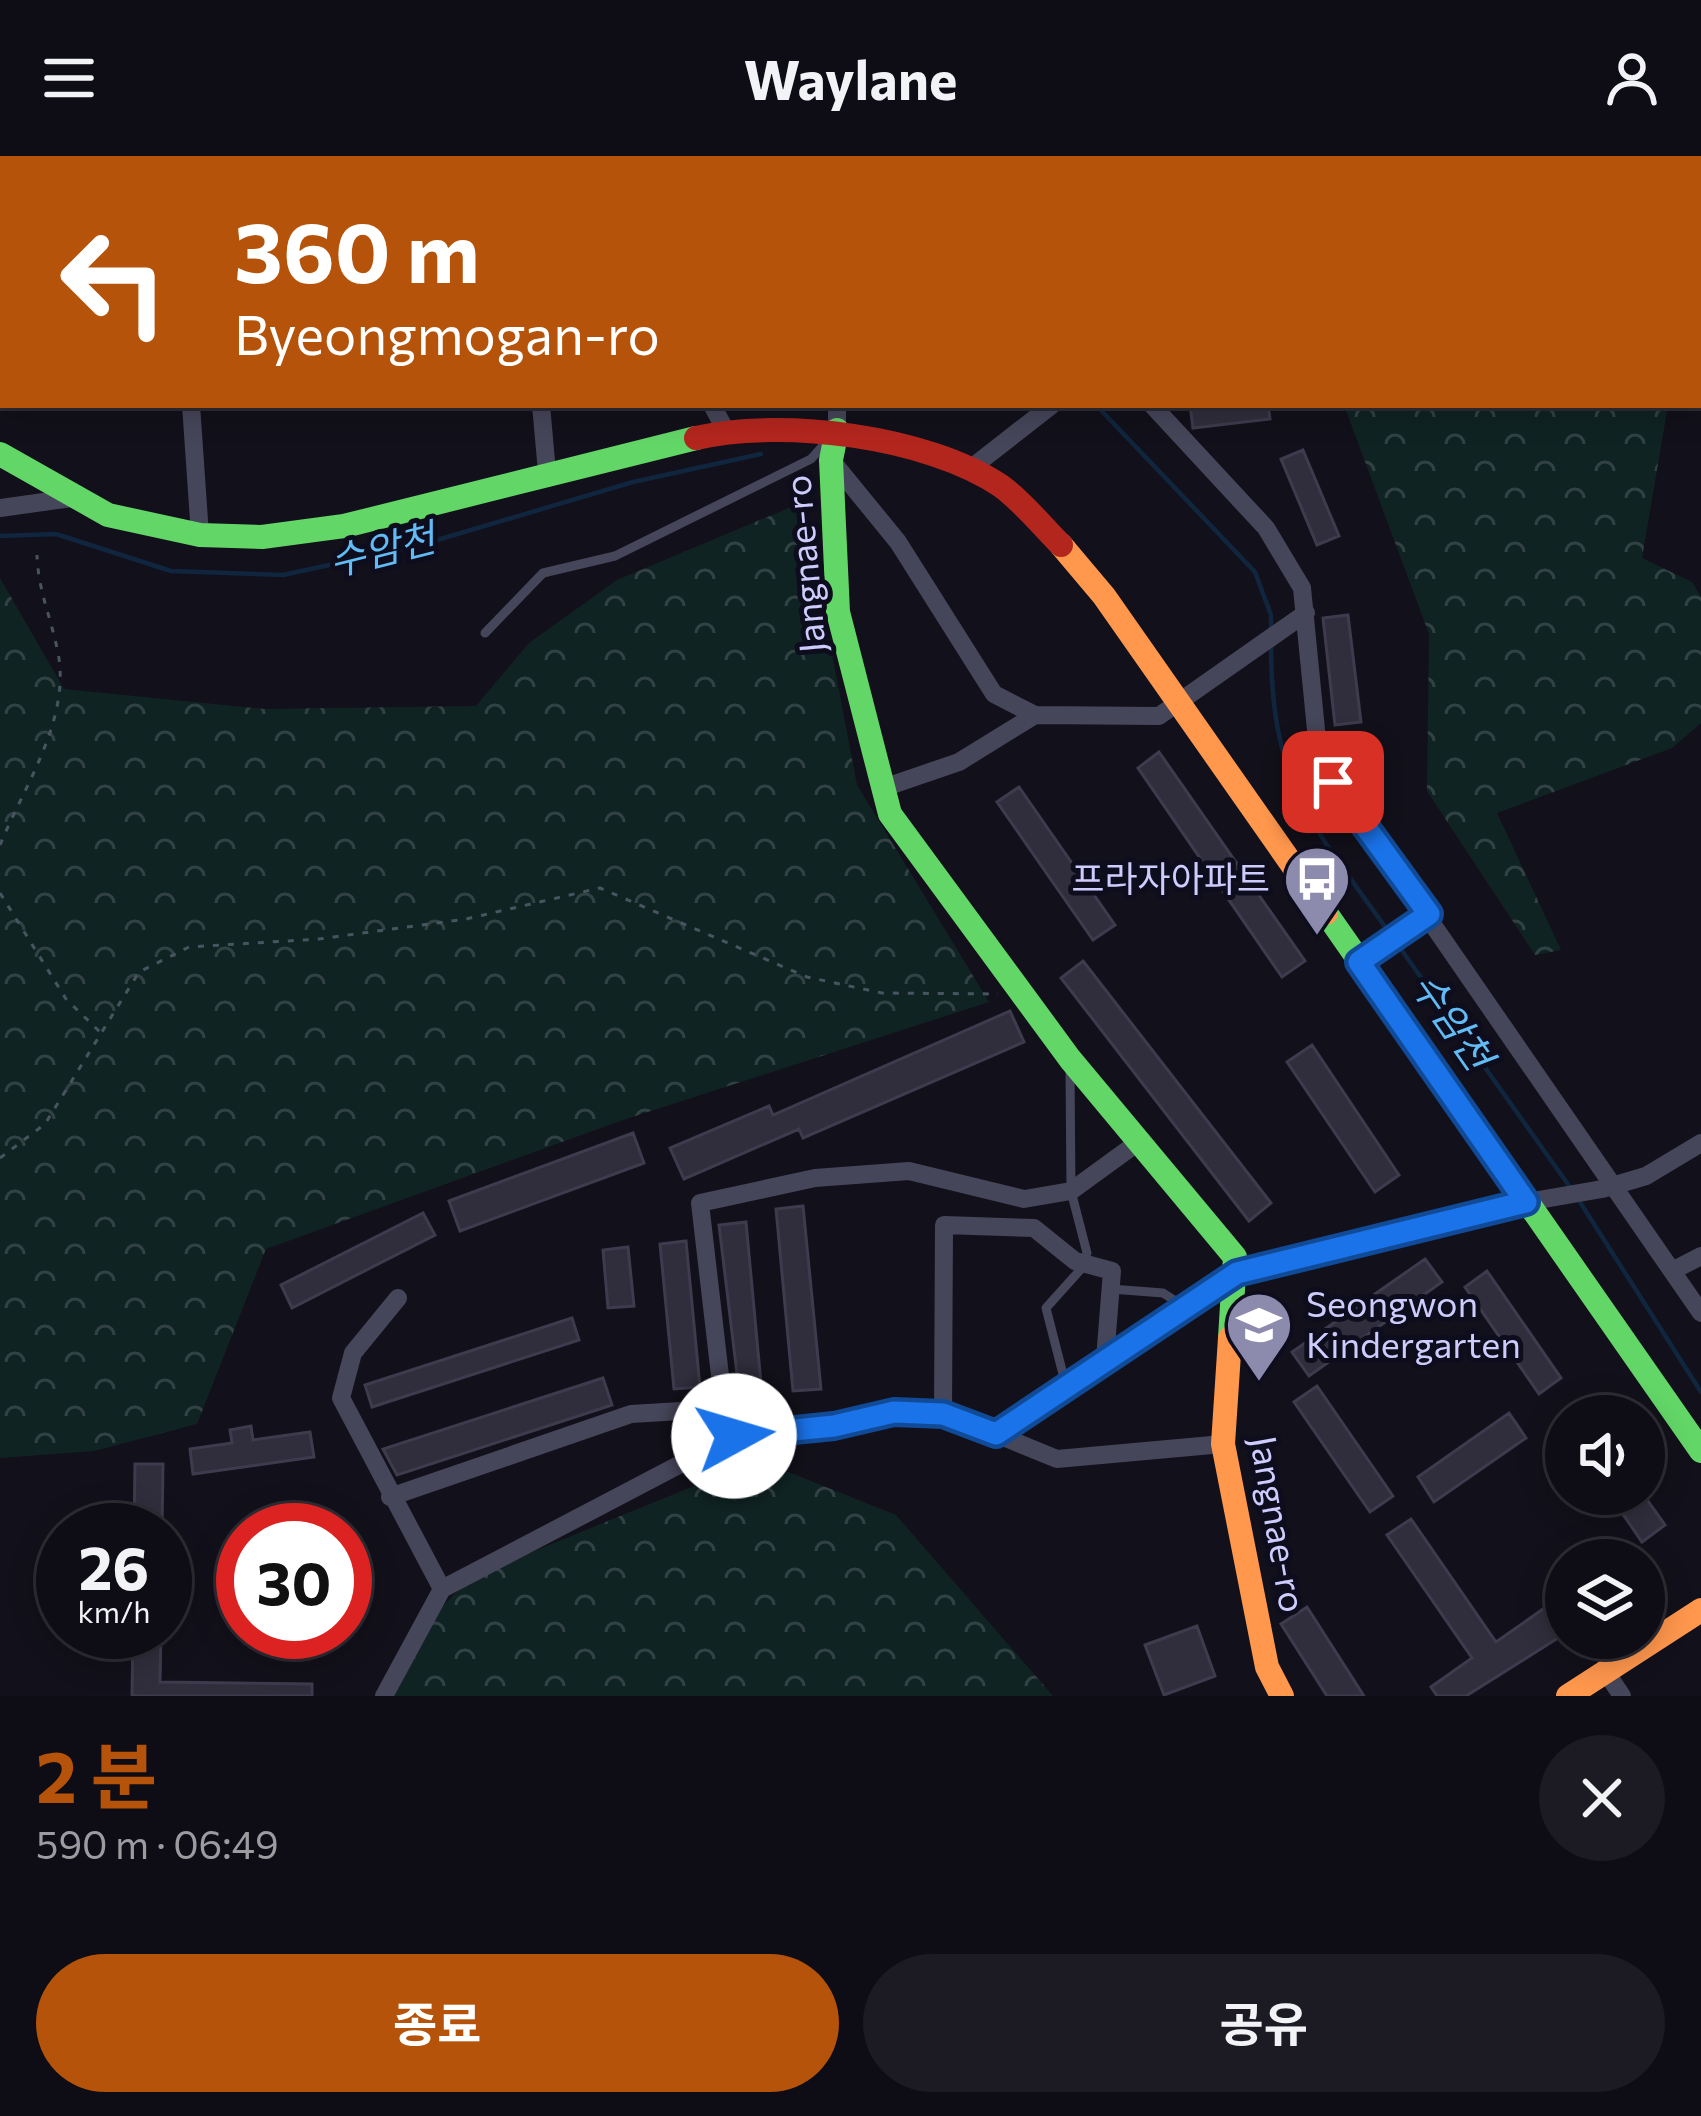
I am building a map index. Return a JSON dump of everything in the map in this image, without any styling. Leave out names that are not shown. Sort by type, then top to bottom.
[{"type":"street","points":[[191,408],[200,535]]},
{"type":"street","points":[[541,408],[547,472]]},
{"type":"street","points":[[714,408],[726,431]]},
{"type":"street","points":[[970,470],[1048,408]]},
{"type":"street","points":[[1155,408],[1266,528],[1302,588],[1298,618],[1319,760],[1422,919],[1608,1187],[1698,1305]]},
{"type":"street","points":[[0,454],[108,515],[200,535],[262,537],[344,526],[726,431],[837,418],[1004,488],[1076,559],[1177,703],[1368,956],[1526,1202],[1701,1451]]},
{"type":"street","name":"Jangnae-ro","points":[[837,418],[831,460],[838,612],[890,814],[1070,1059],[1235,1257],[1223,1444],[1267,1667],[1282,1696]]},
{"type":"street","points":[[831,460],[898,542],[994,694],[1035,715],[1159,716],[1298,618]]},
{"type":"street","points":[[0,508],[79,496]]},
{"type":"street","points":[[883,788],[959,762],[1035,715]]},
{"type":"street","points":[[1368,956],[1422,919]]},
{"type":"street","points":[[727,1439],[700,1203],[815,1178],[910,1171],[1024,1198],[1071,1191],[1137,1143]]},
{"type":"street","points":[[996,1434],[1237,1273],[1526,1202],[1608,1187],[1646,1176],[1701,1143]]},
{"type":"street","points":[[1024,1198],[1034,1228],[1075,1261],[1112,1271],[1106,1359]]},
{"type":"street","points":[[943,1414],[944,1225],[1034,1228]]},
{"type":"street","points":[[1672,1271],[1701,1256]]},
{"type":"street","points":[[398,1298],[353,1353],[341,1398],[389,1497],[442,1589]]},
{"type":"street","points":[[389,1497],[631,1414],[681,1411],[727,1439]]},
{"type":"street","points":[[384,1696],[442,1589],[727,1439],[834,1426],[894,1412],[943,1414],[1057,1459],[1223,1444]]},
{"type":"street","points":[[1568,1696],[1701,1610]]},
{"type":"street","points":[[1604,1669],[1622,1696]]},
{"type":"lane","points":[[485,633],[542,573],[600,561],[812,459],[837,418]]},
{"type":"lane","points":[[1066,1386],[1046,1308],[1084,1262],[1071,1191],[1070,1059]]},
{"type":"lane","points":[[1110,1288],[1163,1293],[1185,1307]]},
{"type":"path","points":[[0,845],[59,712],[58,650],[38,587],[37,555]]},
{"type":"path","points":[[0,1158],[45,1124],[140,972],[189,947],[319,939],[466,920],[600,888],[807,977],[882,993],[1018,992]]},
{"type":"path","points":[[0,893],[66,999],[102,1034]]},
{"type":"green space","points":[[1345,408],[1667,408],[1642,558],[1692,582],[1701,597],[1701,723],[1672,748],[1497,813],[1561,950],[1535,955],[1427,791],[1429,634]]},
{"type":"green space","points":[[803,502],[857,785],[989,1002],[620,1121],[266,1249],[197,1424],[94,1451],[0,1458],[0,578],[64,689],[264,709],[476,706],[529,643],[617,580]]},
{"type":"green space","points":[[758,1460],[896,1515],[1053,1696],[388,1696],[413,1635],[473,1576]]},
{"type":"building","points":[[1190,408],[1268,408],[1270,419],[1193,428]]},
{"type":"building","points":[[1303,450],[1339,536],[1317,545],[1281,459]]},
{"type":"building","points":[[1348,615],[1361,722],[1335,725],[1323,618]]},
{"type":"building","points":[[1159,752],[1305,961],[1282,977],[1138,768]]},
{"type":"building","points":[[1019,787],[1115,925],[1093,940],[997,802]]},
{"type":"building","points":[[1083,961],[1271,1203],[1249,1221],[1061,978]]},
{"type":"building","points":[[1010,1011],[1024,1042],[803,1138],[799,1129],[684,1179],[670,1148],[769,1106],[773,1115]]},
{"type":"building","points":[[1312,1045],[1399,1175],[1375,1192],[1287,1062]]},
{"type":"building","points":[[633,1133],[644,1163],[460,1231],[449,1201]]},
{"type":"building","points":[[803,1206],[821,1389],[793,1391],[776,1209]]},
{"type":"building","points":[[423,1213],[435,1235],[292,1308],[281,1285]]},
{"type":"building","points":[[746,1222],[763,1405],[741,1407],[719,1225]]},
{"type":"building","points":[[686,1241],[700,1387],[674,1389],[660,1244]]},
{"type":"building","points":[[628,1247],[634,1306],[608,1308],[603,1250]]},
{"type":"building","points":[[1425,1259],[1442,1282],[1309,1376],[1292,1352]]},
{"type":"building","points":[[1487,1271],[1561,1378],[1539,1394],[1465,1287]]},
{"type":"building","points":[[572,1318],[579,1340],[372,1407],[365,1385]]},
{"type":"building","points":[[603,1378],[612,1405],[397,1475],[383,1449]]},
{"type":"building","points":[[1317,1386],[1393,1496],[1370,1512],[1294,1402]]},
{"type":"building","points":[[1509,1413],[1526,1438],[1434,1502],[1418,1477]]},
{"type":"building","points":[[251,1426],[253,1440],[310,1432],[314,1457],[193,1474],[190,1449],[232,1443],[230,1430]]},
{"type":"building","points":[[135,1464],[163,1464],[162,1503],[134,1503]]},
{"type":"building","points":[[1623,1515],[1658,1515],[1665,1525],[1640,1539]]},
{"type":"building","points":[[1411,1519],[1496,1642],[1545,1608],[1545,1646],[1466,1696],[1437,1696],[1431,1687],[1472,1658],[1387,1535]]},
{"type":"building","points":[[1307,1607],[1364,1696],[1327,1696],[1281,1624]]},
{"type":"building","points":[[1197,1626],[1215,1676],[1164,1695],[1145,1645]]},
{"type":"building","points":[[133,1659],[160,1659],[160,1682],[312,1684],[312,1696],[132,1696]]},
{"type":"waterway","name":"수암천","points":[[1099,408],[1255,572],[1271,615],[1271,633]]},
{"type":"waterway","name":"수암천","points":[[0,536],[56,534],[171,571],[283,575],[417,546],[633,482],[761,454]]},
{"type":"waterway","name":"수암천","points":[[1271,644],[1273,693],[1288,770],[1319,832],[1391,935]]},
{"type":"waterway","name":"수암천","points":[[1398,945],[1572,1190]]},
{"type":"waterway","name":"수암천","points":[[1578,1199],[1701,1392]]},
{"type":"traffic: fast","points":[[837,430],[831,460],[838,612],[890,814],[1070,1059],[1235,1257],[1230,1338]]},
{"type":"traffic: fast","points":[[0,454],[108,515],[200,535],[262,537],[344,526],[696,438]]},
{"type":"traffic: fast","points":[[1326,913],[1701,1451]]},
{"type":"traffic: slow","points":[[1061,545],[1104,596],[1326,913]]},
{"type":"traffic: slow","points":[[1230,1338],[1223,1444],[1267,1667],[1282,1696]]},
{"type":"traffic: slow","points":[[1568,1696],[1701,1610]]},
{"type":"traffic: jam","points":[[696,438],[731,432],[811,431],[934,455],[1001,486],[1061,545]]},
{"type":"place","name":"프라자아파트","points":[[1317,938]]},
{"type":"place","name":"Seongwon Kindergarten","points":[[1259,1384]]},
{"type":"route","points":[[734,1436],[834,1426],[894,1412],[943,1414],[996,1434],[1237,1273],[1526,1202],[1359,962],[1429,914],[1333,782]]}]
